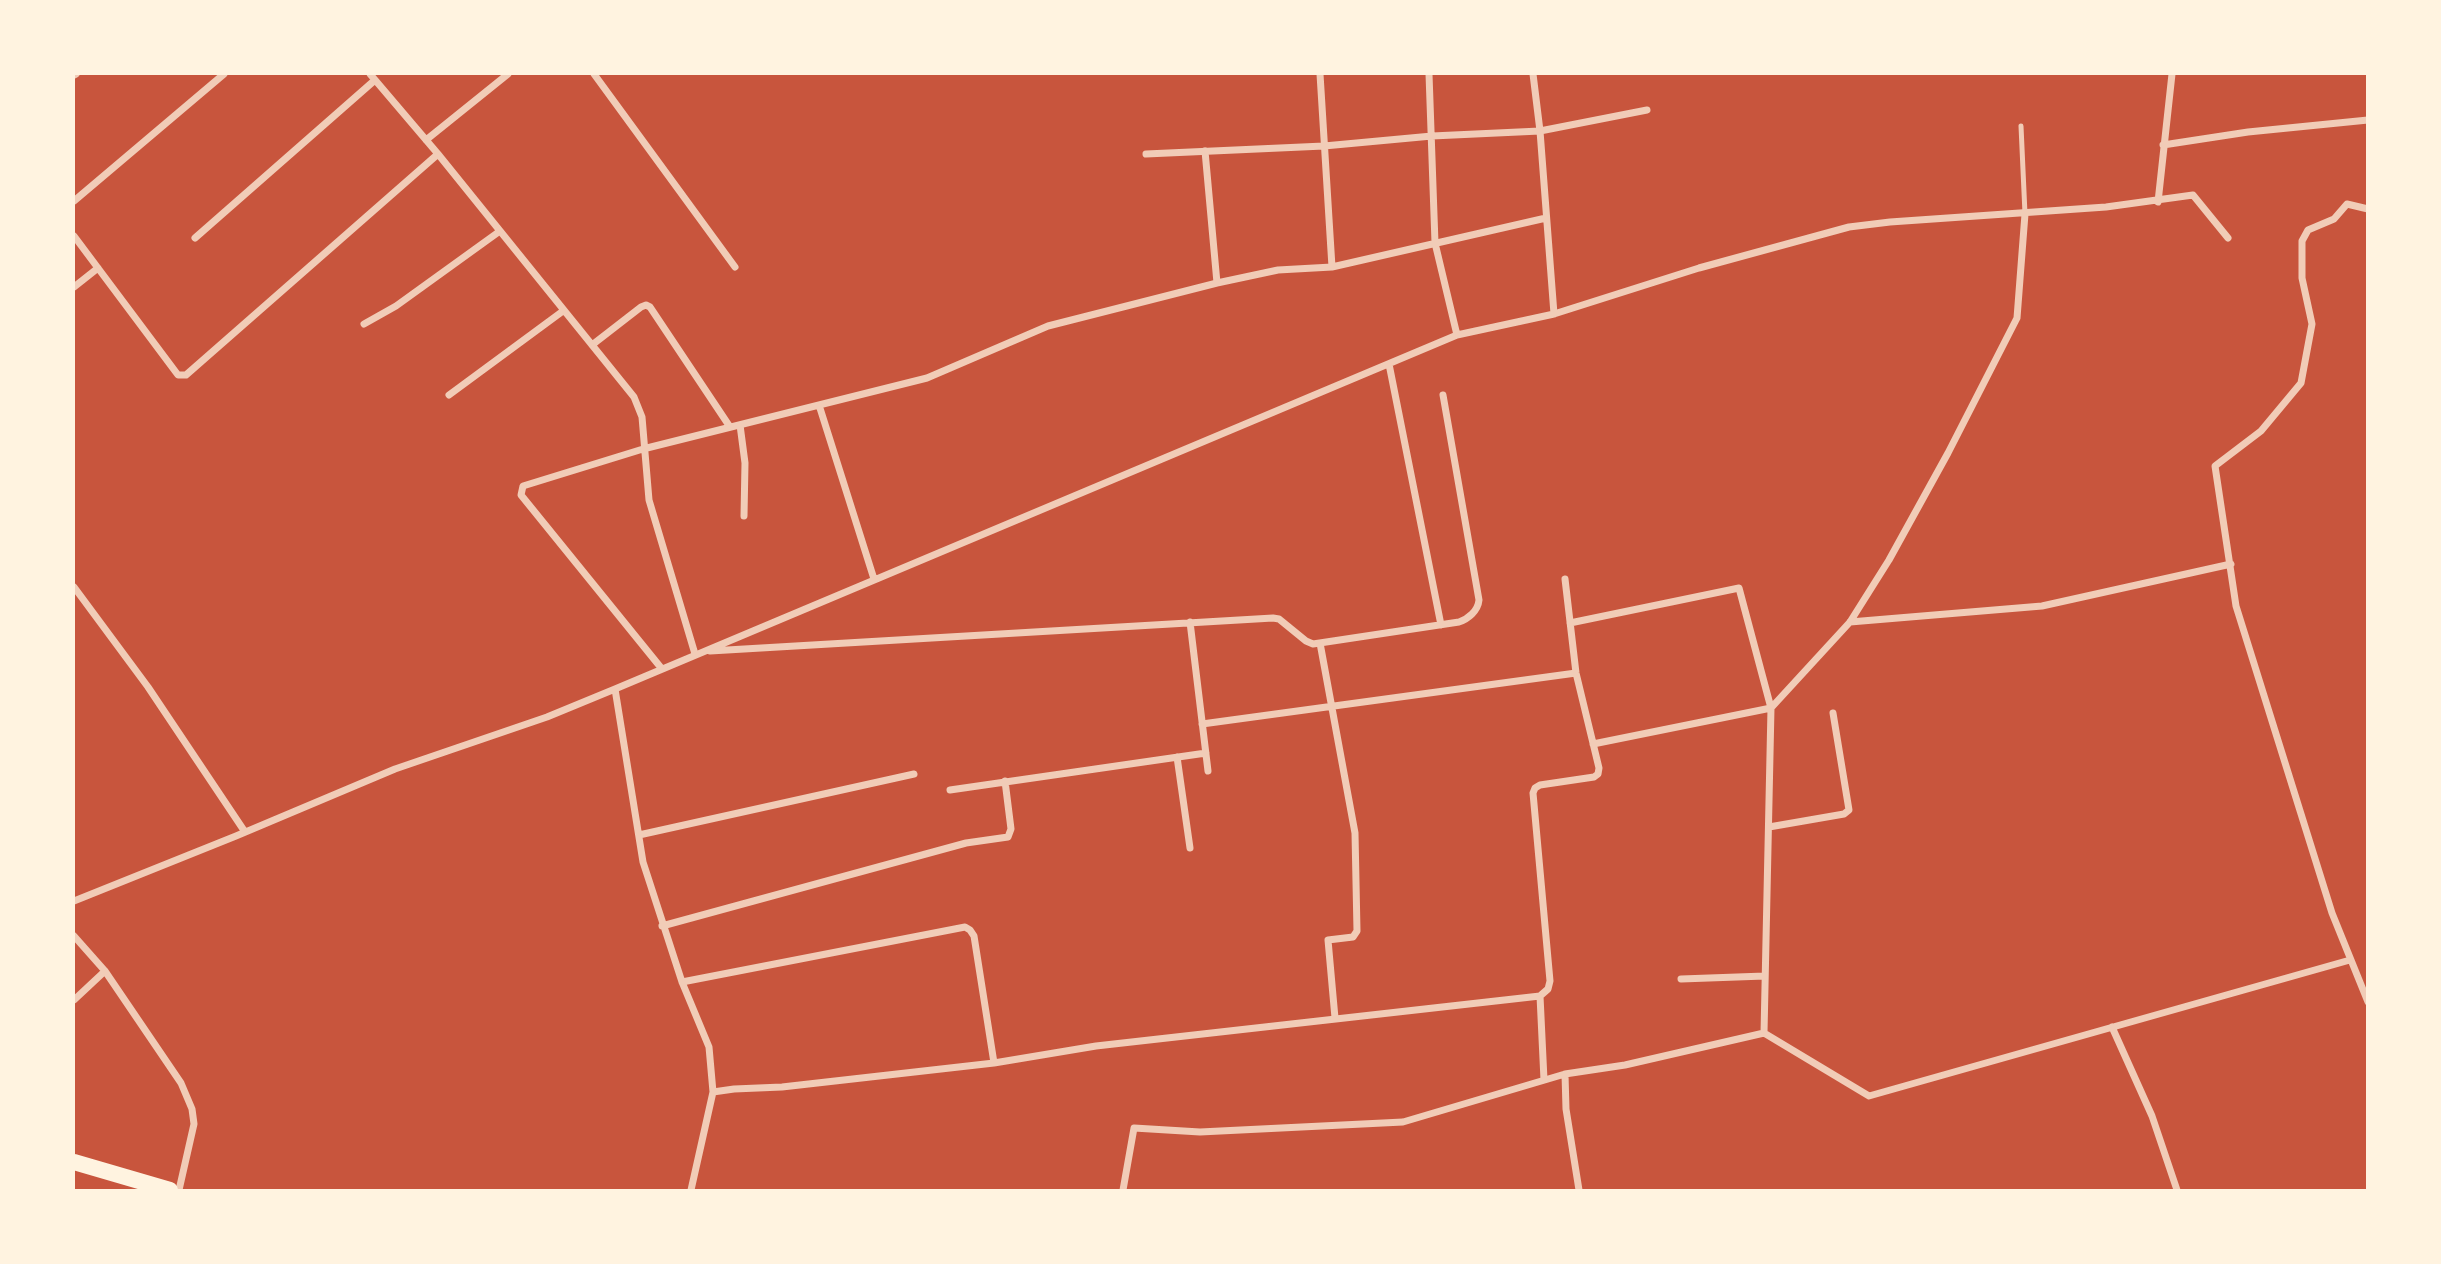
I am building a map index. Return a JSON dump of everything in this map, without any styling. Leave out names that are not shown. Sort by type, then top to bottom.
[{"type":"main road","points":[[74,1162],[170,1191]]},
{"type":"street","points":[[74,201],[224,74]]},
{"type":"street","points":[[426,140],[508,74]]},
{"type":"street","points":[[594,74],[735,267]]},
{"type":"street","points":[[1320,74],[1332,267]]},
{"type":"street","points":[[1429,74],[1435,243],[1457,335]]},
{"type":"street","points":[[1533,74],[1554,314]]},
{"type":"street","points":[[2158,202],[2172,74]]},
{"type":"street","points":[[195,238],[373,77],[439,154],[634,397],[642,417],[647,486],[653,518],[699,653]]},
{"type":"street","points":[[1146,154],[1324,146],[1432,136],[1540,131],[1647,110]]},
{"type":"street","points":[[2163,145],[2248,132],[2368,120]]},
{"type":"street","points":[[1205,151],[1217,283]]},
{"type":"street","points":[[74,236],[178,374],[186,375],[439,154]]},
{"type":"street","points":[[74,901],[395,769],[547,717],[1457,335],[1554,314],[1699,268],[1849,227],[2158,202],[2193,195],[2228,238]]},
{"type":"street","points":[[2368,209],[2347,204],[2334,219],[2308,230],[2302,241],[2302,278],[2312,324],[2301,383],[2261,431],[2215,466],[2236,606],[2332,913],[2368,1002]]},
{"type":"street","points":[[1593,744],[1772,708],[1850,622],[1889,560],[1942,465],[2017,318],[2025,214]]},
{"type":"street","points":[[662,669],[521,495],[523,486],[643,449],[927,378],[1048,326],[1217,283],[1278,270],[1332,267],[1546,218]]},
{"type":"street","points":[[364,324],[396,306],[500,231]]},
{"type":"street","points":[[74,287],[97,268]]},
{"type":"street","points":[[592,345],[641,307],[650,307],[730,427]]},
{"type":"street","points":[[449,395],[563,311]]},
{"type":"street","points":[[1389,363],[1441,625]]},
{"type":"street","points":[[699,653],[1273,618],[1279,619],[1309,643],[1320,643],[1467,619],[1476,609],[1479,600],[1443,395]]},
{"type":"street","points":[[818,405],[874,579]]},
{"type":"street","points":[[740,425],[745,463],[744,516]]},
{"type":"street","points":[[1850,622],[2042,606],[2231,564]]},
{"type":"street","points":[[713,1092],[782,1087],[994,1063],[1096,1046],[1540,996],[1548,989],[1550,981],[1533,793],[1540,785],[1594,777],[1599,768],[1576,673],[1565,579]]},
{"type":"street","points":[[74,587],[148,687],[245,832]]},
{"type":"street","points":[[1570,623],[1740,588],[1772,708],[1764,1033]]},
{"type":"street","points":[[1190,622],[1208,771]]},
{"type":"street","points":[[1320,643],[1355,834],[1357,931],[1353,937],[1328,940],[1335,1018]]},
{"type":"street","points":[[1202,724],[1576,673]]},
{"type":"street","points":[[615,689],[643,862],[662,926],[709,1048],[713,1092],[691,1191]]},
{"type":"street","points":[[1769,827],[1844,814],[1849,810],[1833,713]]},
{"type":"street","points":[[950,790],[1206,753]]},
{"type":"street","points":[[1177,757],[1190,848]]},
{"type":"street","points":[[639,835],[914,774]]},
{"type":"street","points":[[662,926],[966,843],[1008,837],[1011,829],[1005,781]]},
{"type":"street","points":[[682,982],[965,928],[974,936],[994,1063]]},
{"type":"street","points":[[74,936],[105,971],[181,1083],[192,1109],[194,1124],[179,1191]]},
{"type":"street","points":[[1124,1191],[1134,1128],[1200,1132],[1403,1122],[1565,1074],[1625,1065],[1764,1033],[1869,1096],[2350,960]]},
{"type":"street","points":[[74,1000],[105,971]]},
{"type":"street","points":[[1681,979],[1765,976]]},
{"type":"street","points":[[1540,996],[1544,1080]]},
{"type":"street","points":[[2112,1027],[2152,1116],[2176,1191]]},
{"type":"street","points":[[1565,1074],[1566,1109],[1579,1191]]},
{"type":"lane","points":[[2021,126],[2025,214]]}]
